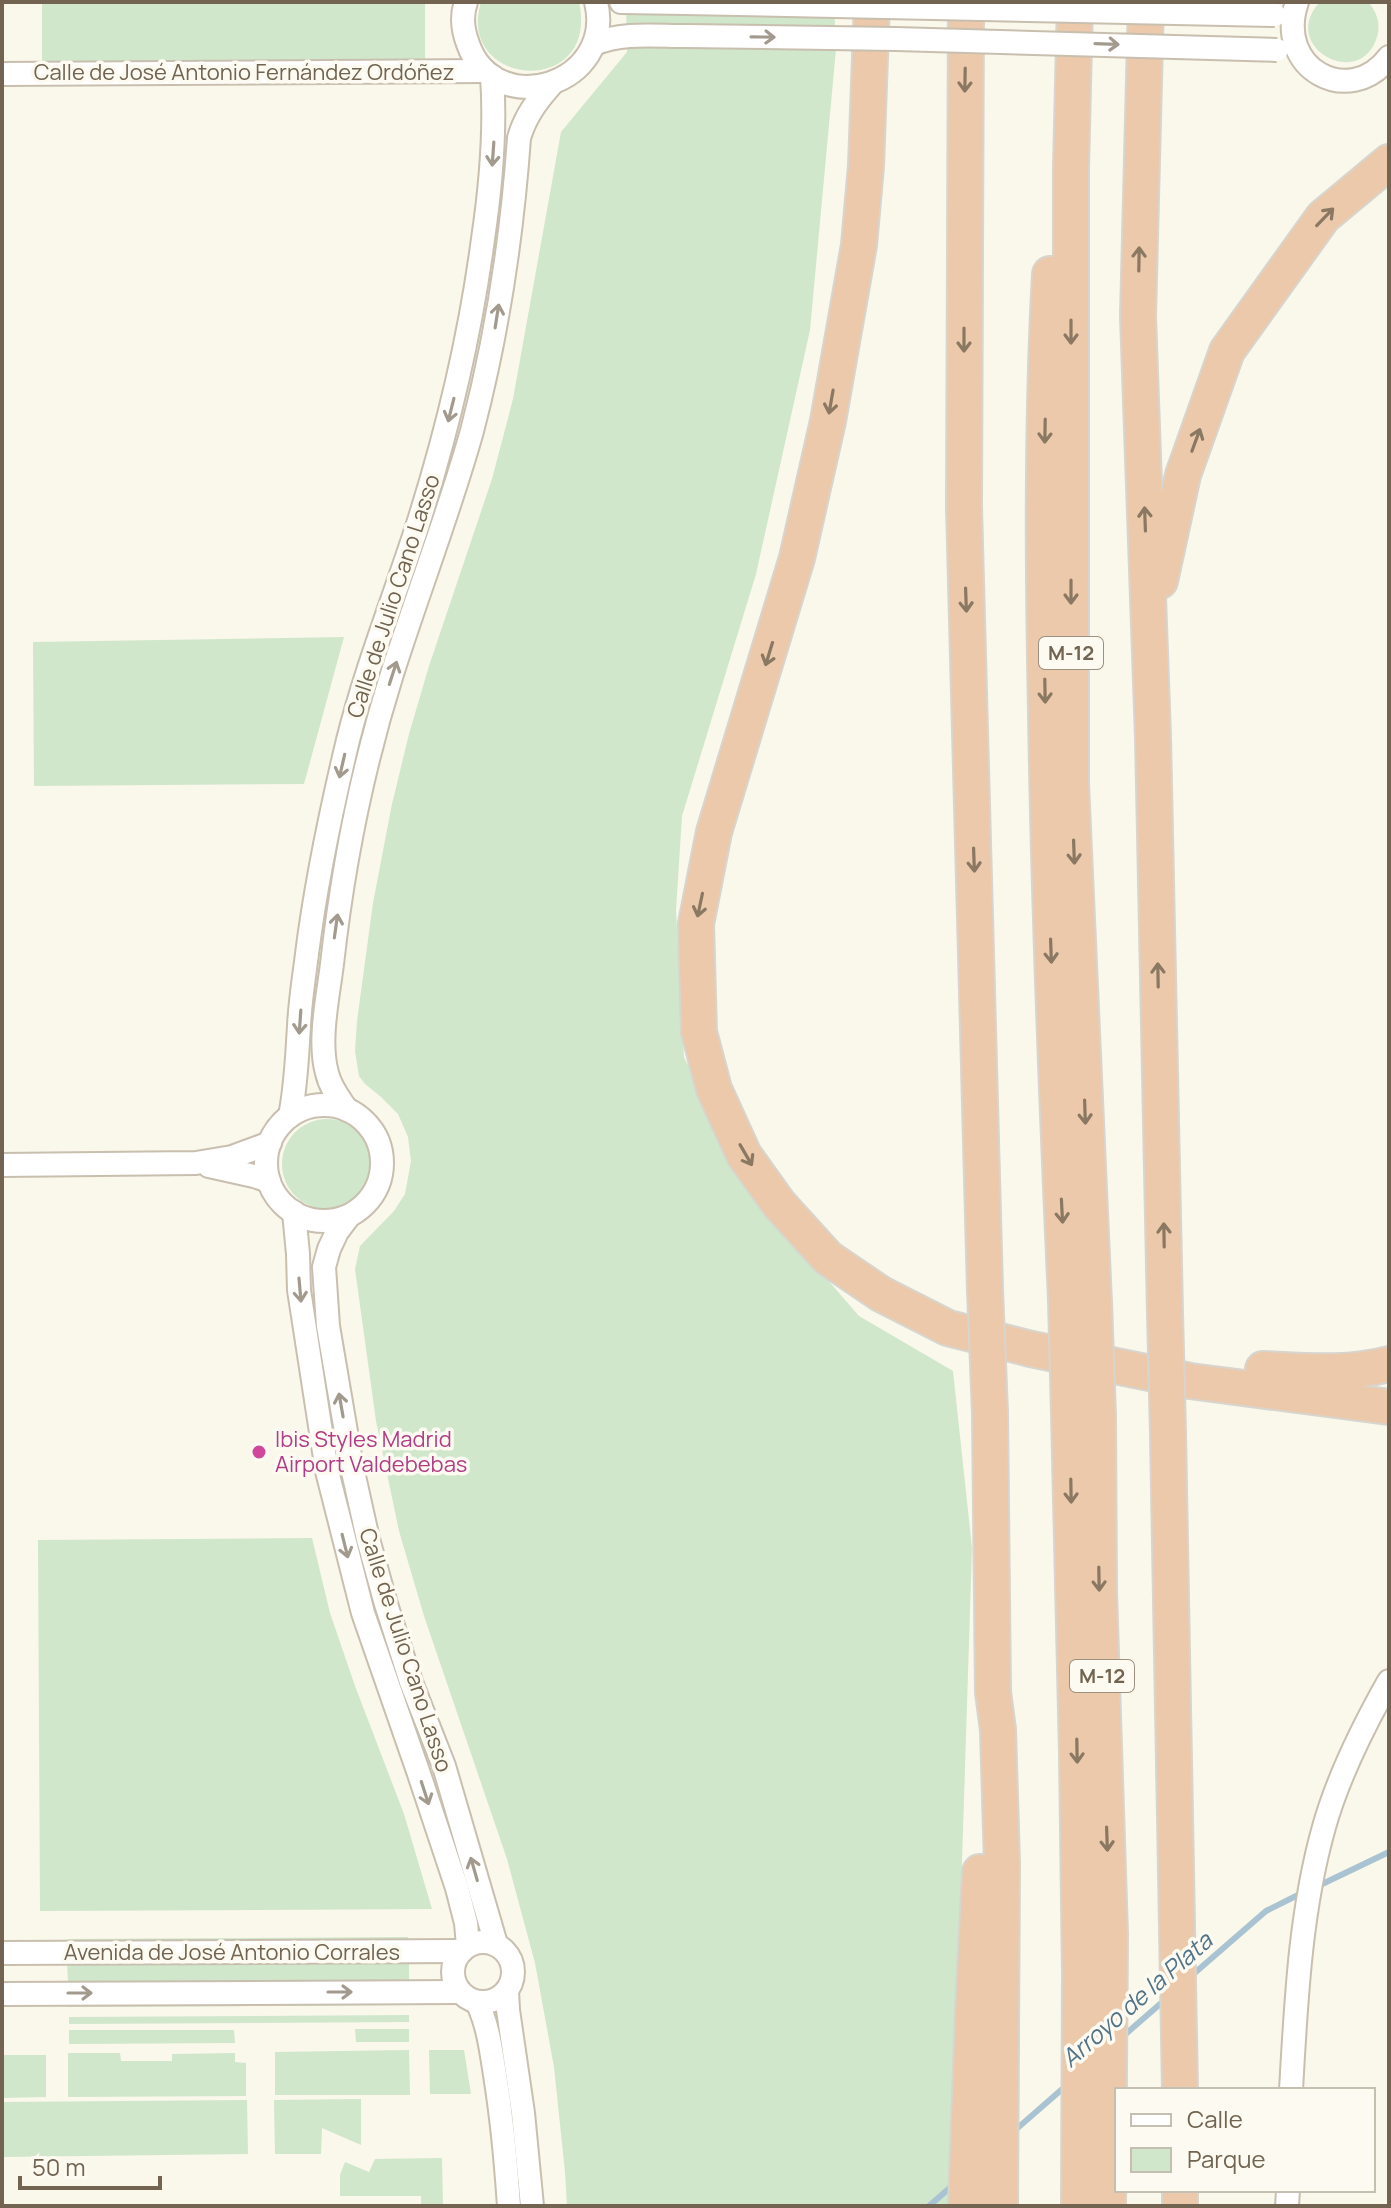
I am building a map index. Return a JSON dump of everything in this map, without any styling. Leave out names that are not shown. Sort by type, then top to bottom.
[{"type":"highway","points":[[844,325],[854,213],[859,2]]},
{"type":"highway","points":[[872,2],[866,166],[859,245],[828,421],[797,558],[714,832],[696,924],[699,1032],[714,1089],[744,1155],[779,1204],[828,1258],[881,1294],[948,1328],[1031,1349],[1190,1381],[1383,1405]]},
{"type":"highway","points":[[966,2],[964,507],[990,1413],[993,1692],[987,1723],[986,2069],[1000,2206]]},
{"type":"highway","points":[[1060,2],[1046,350],[1044,599],[1054,1033],[1080,1301]]},
{"type":"highway","name":"M-12","points":[[1075,2],[1071,168],[1071,784],[1080,1301],[1083,1415],[1099,1592],[1110,1934],[1094,2190]]},
{"type":"highway","points":[[1146,2],[1138,316],[1153,737],[1180,2088]]},
{"type":"highway","points":[[1153,737],[1161,579],[1183,475],[1227,351],[1323,217],[1389,162]]},
{"type":"highway","points":[[1127,1367],[1191,1364],[1331,1372],[1389,1364]]},
{"type":"highway","points":[[1083,1415],[1077,1753],[1080,1974],[1094,2190]]},
{"type":"highway","points":[[966,2206],[986,2069]]},
{"type":"street","points":[[466,2],[463,31],[471,53],[489,74]]},
{"type":"street","points":[[596,2],[598,20],[594,44],[637,36],[896,39],[1277,50],[1300,56]]},
{"type":"street","points":[[621,2],[1275,15],[1296,3]]},
{"type":"street","points":[[1296,3],[1291,29],[1295,47],[1311,68],[1325,77],[1349,80],[1374,72],[1389,57]]},
{"type":"street","name":"Calle de Julio Cano Lasso","points":[[347,1110],[334,1091],[326,1071],[324,1029],[343,877],[356,805],[393,672],[424,585],[471,433],[490,356],[519,138],[524,121],[536,101],[551,85],[570,75],[585,60],[594,44]]},
{"type":"street","name":"Calle de José Antonio Fernández Ordóñez","points":[[2,74],[489,74],[511,85],[531,88],[551,85]]},
{"type":"street","name":"Calle de Julio Cano Lasso","points":[[290,1116],[308,949],[333,802],[365,679],[418,524],[465,351],[480,263],[493,153],[495,114],[489,74]]},
{"type":"street","points":[[328,1105],[347,1110],[369,1127],[382,1153],[382,1172],[376,1190],[365,1205],[349,1216],[330,1221],[311,1219],[294,1212],[279,1199],[269,1181],[266,1162],[270,1143],[278,1128],[290,1116],[308,1108],[328,1105]]},
{"type":"street","points":[[2,1165],[196,1163],[232,1157],[270,1143]]},
{"type":"street","points":[[196,1163],[269,1181]]},
{"type":"street","name":"Calle de Julio Cano Lasso","points":[[294,1212],[299,1290],[334,1502],[363,1613],[457,1888],[466,1923],[465,1948]]},
{"type":"street","name":"Calle de Julio Cano Lasso","points":[[349,1216],[337,1232],[324,1267],[328,1326],[352,1467],[386,1604],[411,1682],[444,1766],[496,1944]]},
{"type":"street","points":[[1291,2088],[1296,2001],[1306,1912],[1324,1827],[1341,1779],[1389,1681]]},
{"type":"street","points":[[468,1997],[494,2001],[512,1983],[513,1965],[509,1956],[496,1944],[487,1942],[465,1948],[453,1966],[455,1984],[485,2022],[500,2106],[509,2206]]},
{"type":"street","name":"Avenida de José Antonio Corrales","points":[[2,1953],[465,1948]]},
{"type":"street","points":[[507,1991],[532,2206]]},
{"type":"street","name":"Avenida de José Antonio Corrales","points":[[2,1994],[468,1997]]},
{"type":"green space","points":[[42,2],[425,2],[425,62],[42,63]]},
{"type":"green space","points":[[481,2],[579,2],[580,33],[569,55],[550,67],[528,71],[506,65],[488,52],[479,31]]},
{"type":"green space","points":[[626,2],[834,2],[836,49],[810,330],[756,574],[682,816],[676,910],[684,1057],[747,1187],[859,1316],[953,1371],[972,1548],[951,2206],[567,2206],[554,2067],[535,1963],[507,1859],[424,1616],[399,1531],[376,1421],[355,1269],[360,1246],[394,1211],[405,1194],[411,1161],[408,1137],[398,1114],[359,1076],[355,1051],[373,903],[409,734],[492,479],[513,399],[561,132],[627,52]]},
{"type":"green space","points":[[1320,2],[1368,2],[1376,14],[1379,27],[1368,53],[1355,61],[1340,62],[1326,57],[1315,47],[1309,34],[1310,18]]},
{"type":"green space","points":[[344,637],[304,784],[34,786],[33,642]]},
{"type":"green space","points":[[327,1119],[344,1123],[359,1132],[368,1147],[372,1164],[368,1181],[359,1196],[344,1205],[327,1209],[310,1205],[295,1196],[286,1181],[282,1164],[286,1147],[295,1132],[310,1123]]},
{"type":"green space","points":[[312,1538],[330,1613],[404,1814],[432,1909],[40,1911],[38,1540]]},
{"type":"green space","points":[[408,1937],[408,1941],[68,1943],[68,1939]]},
{"type":"green space","points":[[409,1960],[409,1980],[68,1982],[67,1962]]},
{"type":"green space","points":[[408,2001],[408,2005],[67,2007],[67,2003]]},
{"type":"green space","points":[[409,2015],[409,2022],[69,2024],[69,2017]]},
{"type":"green space","points":[[355,2029],[409,2029],[409,2042],[356,2042]]},
{"type":"green space","points":[[69,2030],[234,2030],[235,2043],[69,2044]]},
{"type":"green space","points":[[409,2050],[410,2095],[275,2095],[275,2052]]},
{"type":"green space","points":[[429,2050],[464,2050],[471,2094],[430,2094]]},
{"type":"green space","points":[[68,2053],[120,2053],[121,2061],[172,2061],[172,2054],[235,2053],[235,2062],[246,2063],[246,2096],[68,2097]]},
{"type":"green space","points":[[2,2055],[46,2055],[46,2097],[2,2098]]},
{"type":"green space","points":[[361,2099],[361,2145],[322,2128],[321,2154],[275,2154],[274,2100]]},
{"type":"green space","points":[[247,2100],[248,2154],[3,2157],[2,2102]]},
{"type":"green space","points":[[442,2158],[443,2206],[421,2206],[421,2196],[340,2196],[340,2175],[345,2162],[369,2172],[375,2159]]},
{"type":"waterway","name":"Arroyo de la Plata","points":[[1316,1887],[1389,1852]]},
{"type":"waterway","name":"Arroyo de la Plata","points":[[1190,1977],[1266,1911],[1302,1893]]},
{"type":"waterway","name":"Arroyo de la Plata","points":[[1121,2038],[1167,1998]]},
{"type":"waterway","name":"Arroyo de la Plata","points":[[1013,2132],[1068,2084]]},
{"type":"waterway","name":"Arroyo de la Plata","points":[[929,2206],[953,2185]]},
{"type":"place","name":"Ibis Styles Madrid Airport Valdebebas","points":[[259,1452]]}]
